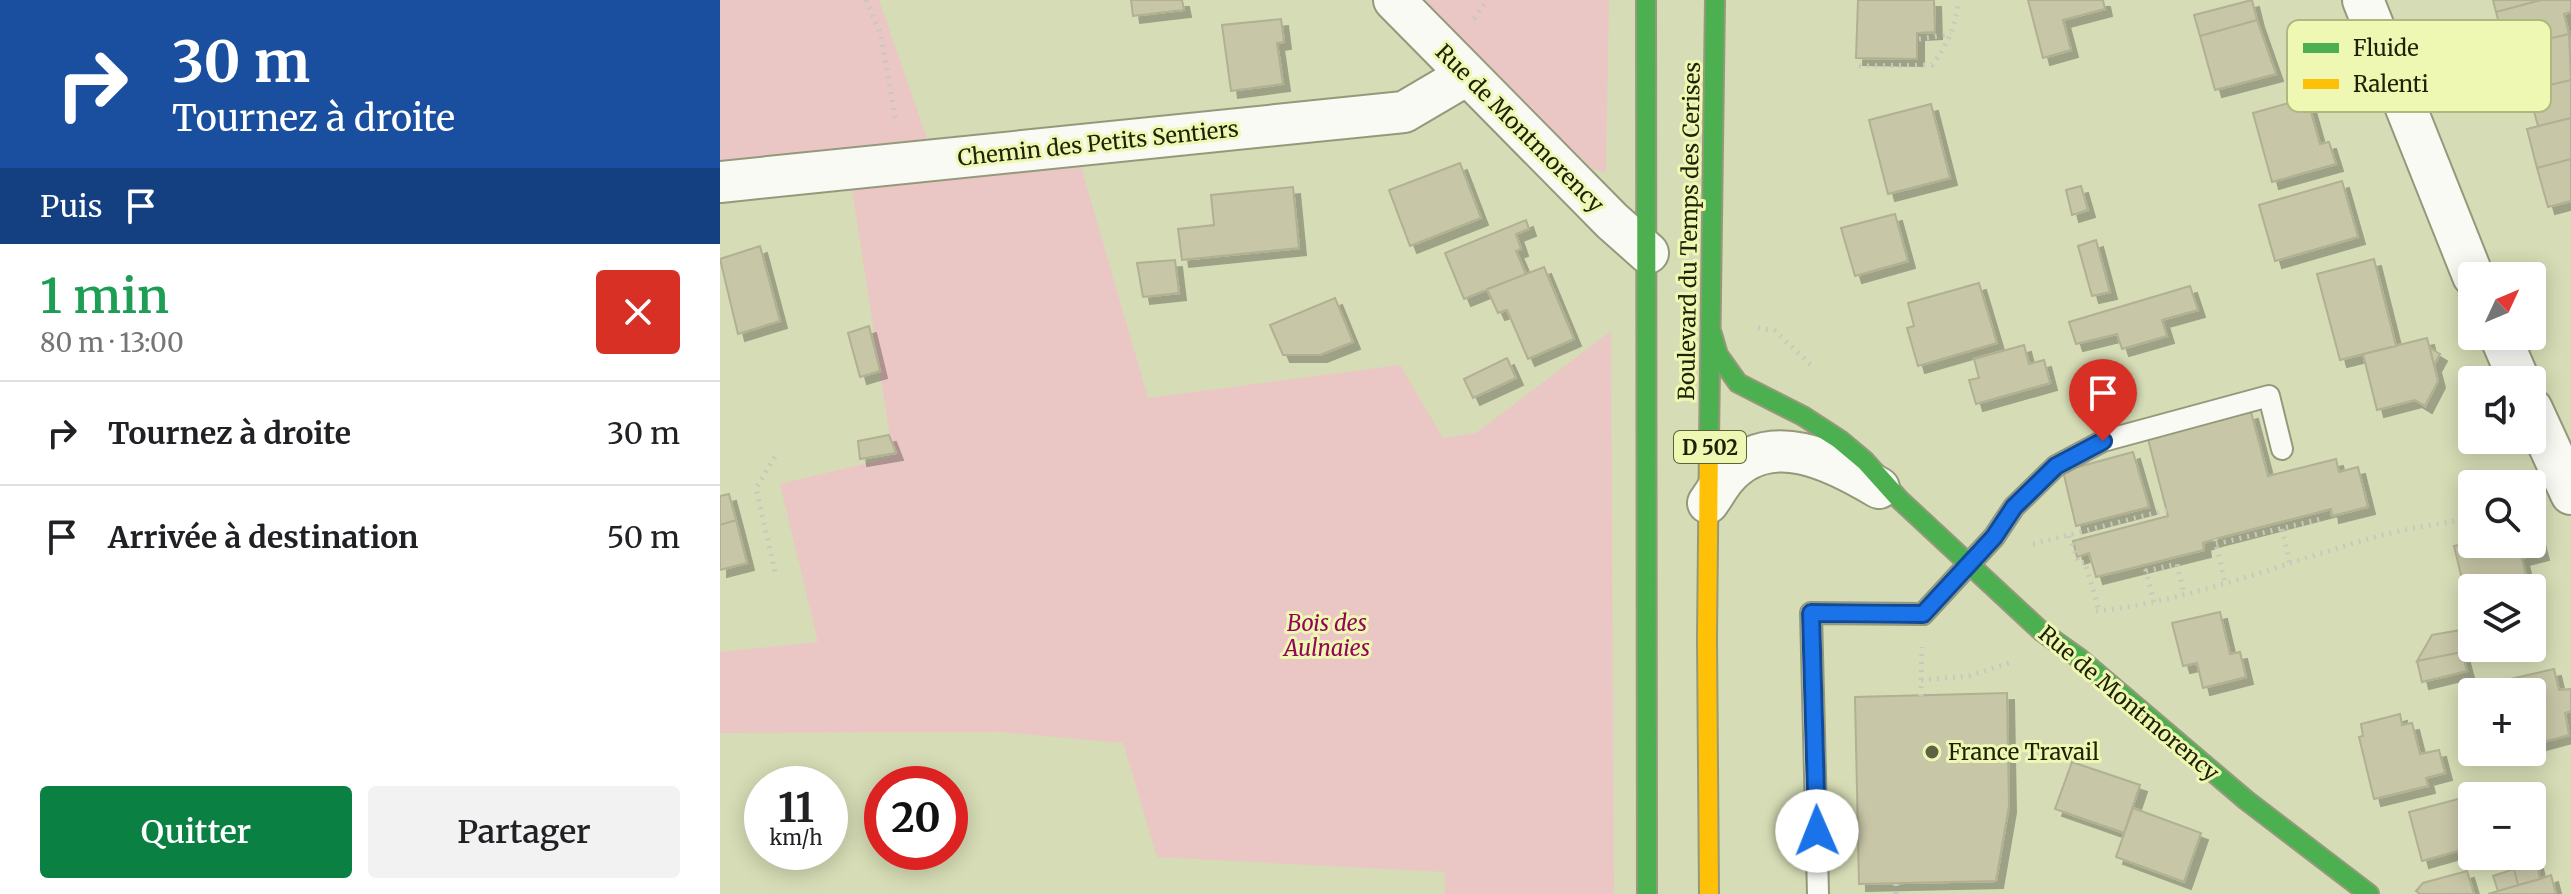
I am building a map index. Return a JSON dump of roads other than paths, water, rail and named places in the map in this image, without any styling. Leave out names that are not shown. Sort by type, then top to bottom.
[{"type":"main road","name":"Boulevard du Temps des Cerises","points":[[1646,0],[1648,253],[1643,669],[1647,894]]},
{"type":"main road","name":"Boulevard du Temps des Cerises","points":[[1709,894],[1708,503],[1715,0]]},
{"type":"main road","name":"Rue de Montmorency","points":[[1712,334],[1718,355],[1738,383],[1803,416],[1840,440],[2041,631],[2079,658],[2246,800],[2369,894]]},
{"type":"street","name":"Rue de Montmorency","points":[[1394,0],[1648,253]]},
{"type":"street","points":[[2363,0],[2371,20]]},
{"type":"street","name":"Chemin des Petits Sentiers","points":[[720,182],[1404,112],[1467,75]]},
{"type":"street","points":[[2408,112],[2467,262]]},
{"type":"street","points":[[2546,440],[2571,494]]},
{"type":"street","name":"Rue de Montmorency","points":[[1708,503],[1727,475],[1755,458],[1779,451],[1820,457],[1900,500]]},
{"type":"lane","points":[[1818,894],[1811,613],[1923,614],[1994,537],[2014,507],[2056,466],[2103,441],[2269,396],[2282,449]]},
{"type":"place","name":"France Travail","points":[[1932,752]]},
{"type":"park label","name":"Bois des Aulnaies","points":[[1327,636]]}]
